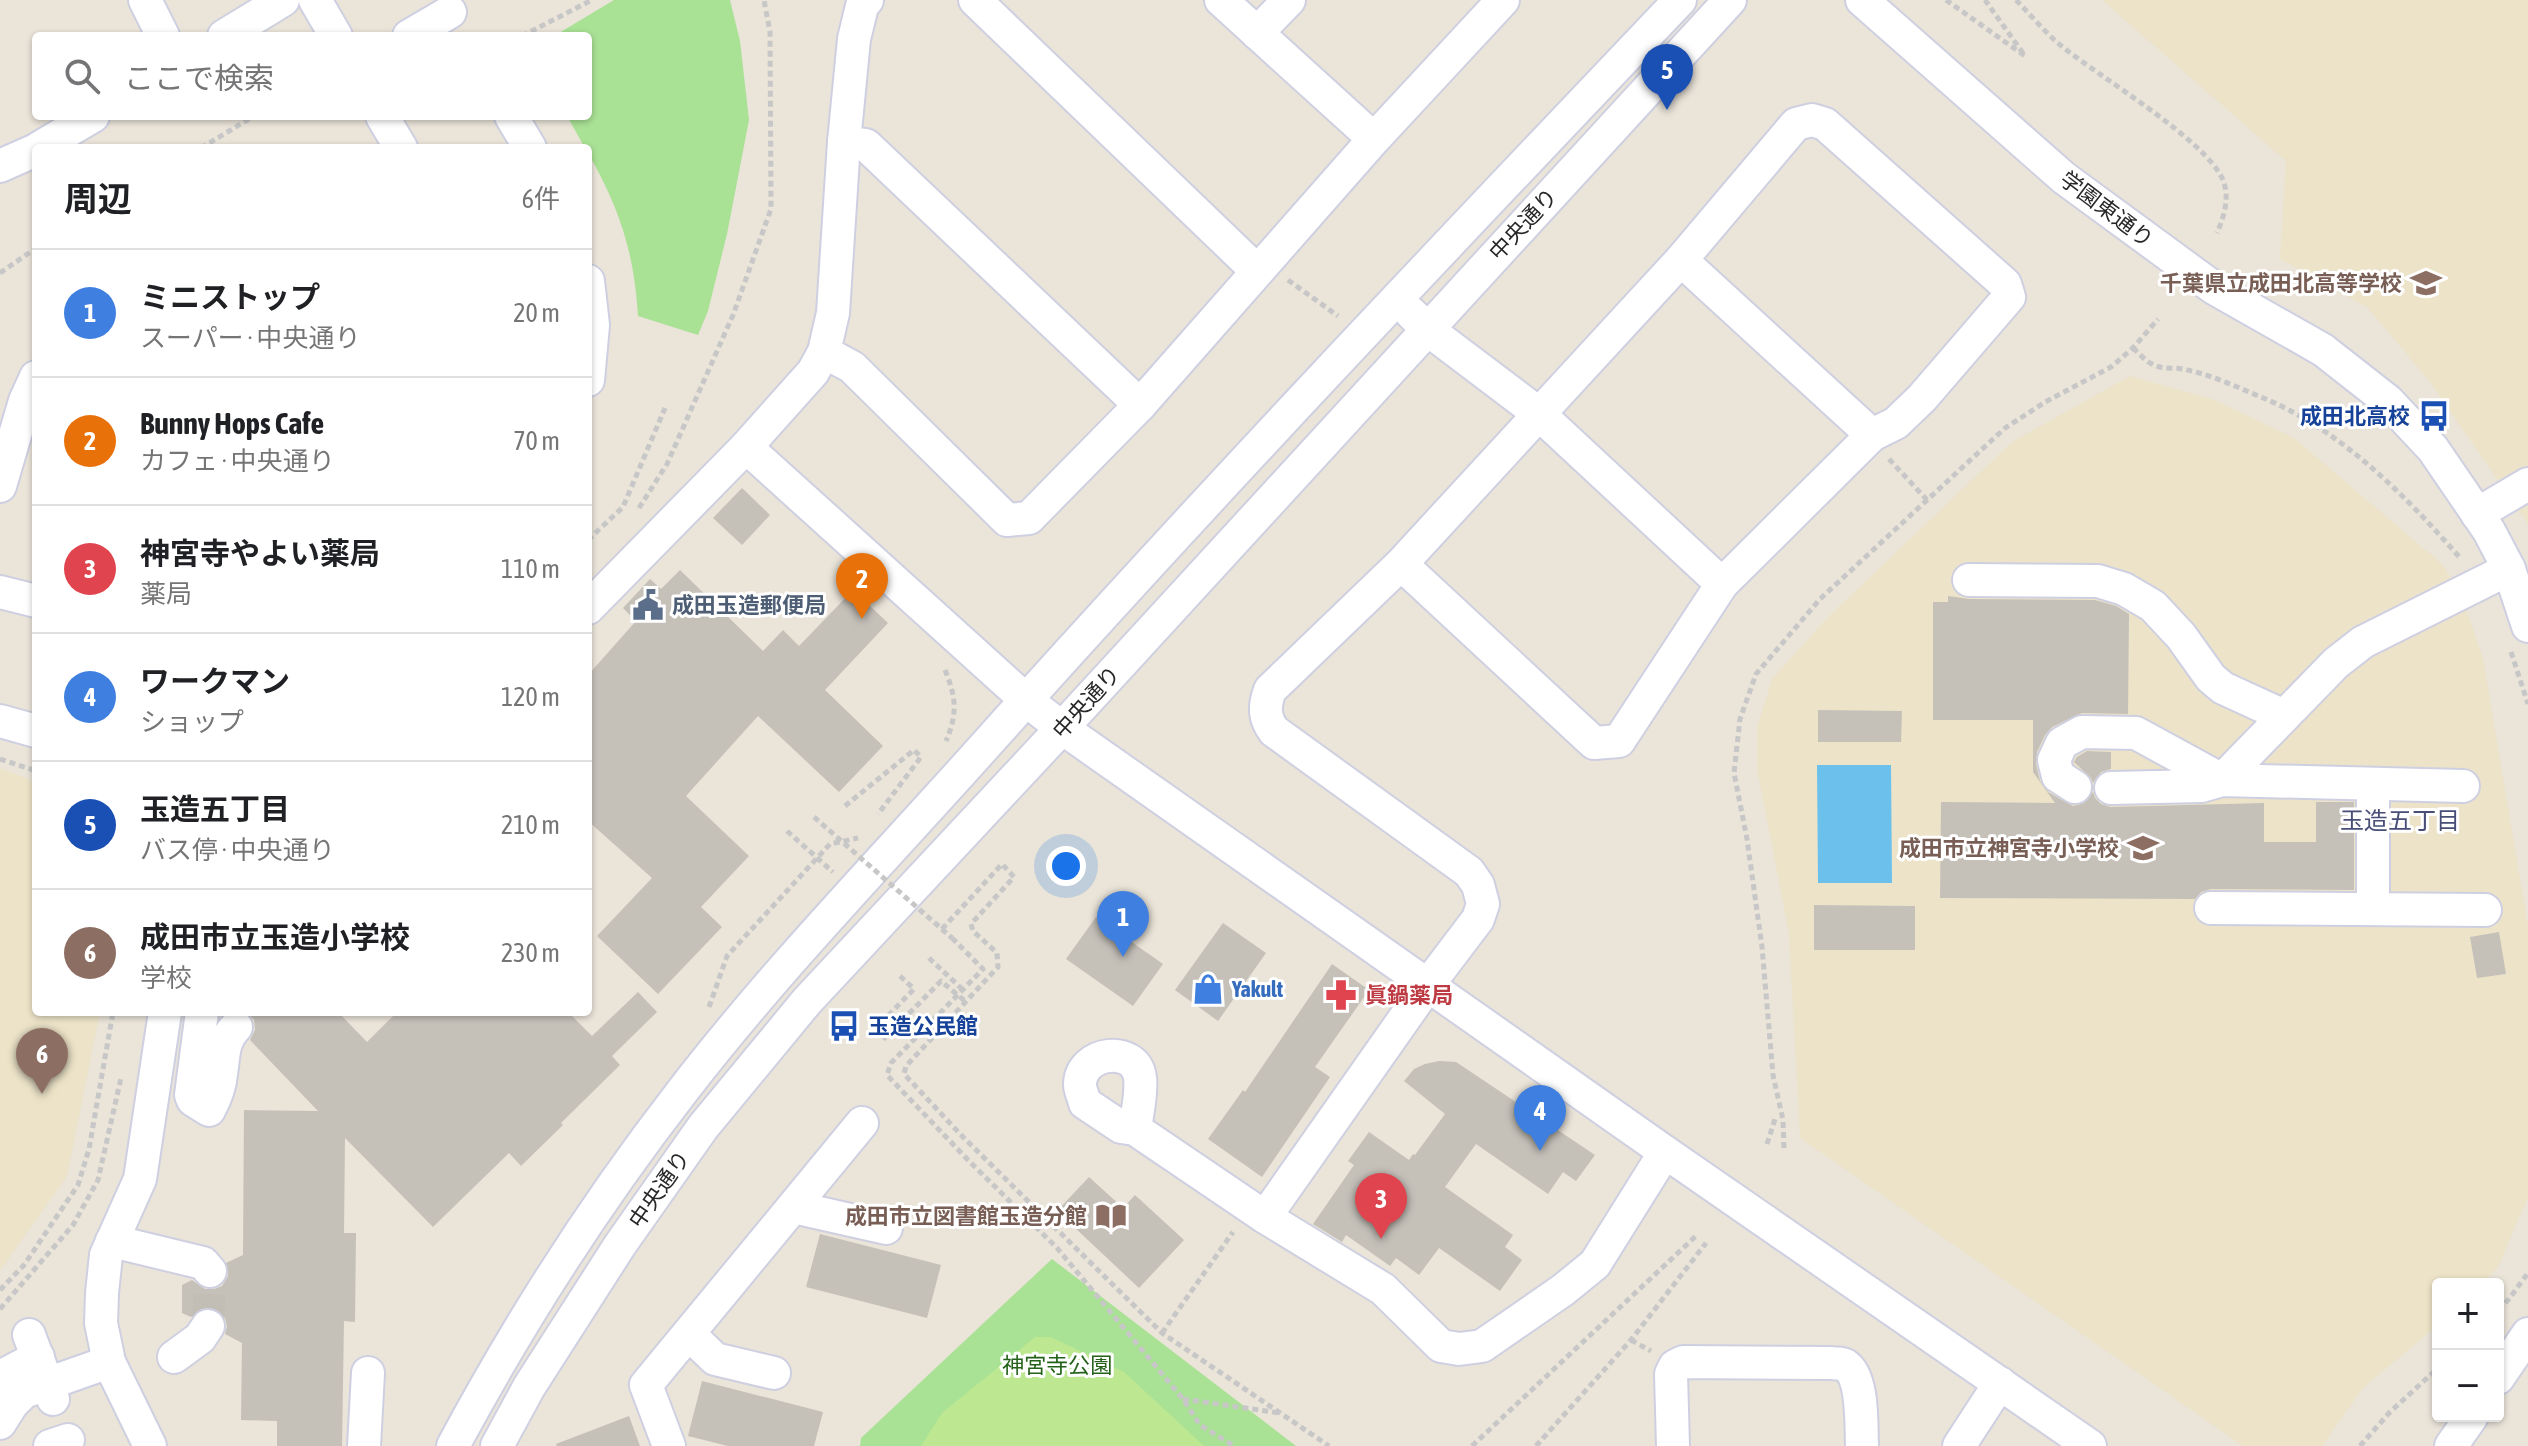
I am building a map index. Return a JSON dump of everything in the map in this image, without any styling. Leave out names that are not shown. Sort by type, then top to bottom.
[{"type":"street","points":[[145,0],[161,32]]},
{"type":"street","points":[[231,32],[283,0]]},
{"type":"street","points":[[315,0],[334,32]]},
{"type":"street","points":[[975,0],[1260,267]]},
{"type":"street","points":[[1221,0],[1374,139]]},
{"type":"street","points":[[1257,33],[1289,0]]},
{"type":"street","points":[[824,352],[852,367],[1007,520],[1029,518],[1140,405],[1374,139],[1503,0]]},
{"type":"street","name":"中央通り","points":[[453,1446],[495,1369],[610,1190],[681,1093],[773,981],[1026,700],[1396,299],[1680,0]]},
{"type":"street","name":"中央通り","points":[[497,1446],[529,1387],[620,1245],[703,1127],[807,1001],[1062,728],[1730,0]]},
{"type":"street","name":"学園東通り","points":[[1862,0],[2064,178],[2214,288],[2323,350],[2388,401],[2433,449],[2509,569],[2519,637]]},
{"type":"street","points":[[592,604],[746,447],[813,372],[824,352],[833,313],[844,142],[860,2]]},
{"type":"street","points":[[418,32],[453,16]]},
{"type":"street","points":[[46,144],[86,120]]},
{"type":"street","points":[[513,120],[528,144]]},
{"type":"street","points":[[1265,1217],[1478,919],[1483,904],[1478,885],[1461,865],[1274,731],[1268,724],[1265,712],[1270,690],[1401,564],[1681,260],[1796,124],[1812,120],[1825,124],[2005,284],[2009,297],[1922,398],[1896,423],[1872,435],[1722,584],[1619,741],[1594,743],[1401,564]]},
{"type":"street","points":[[844,142],[866,145],[1140,405]]},
{"type":"street","points":[[0,166],[32,152]]},
{"type":"street","points":[[1681,260],[1872,435]]},
{"type":"street","points":[[1396,299],[1427,329],[1538,413],[1722,584]]},
{"type":"street","points":[[0,486],[25,443],[25,401],[32,386]]},
{"type":"street","points":[[746,447],[1026,700],[1062,728],[2090,1446]]},
{"type":"street","points":[[2477,514],[2528,484]]},
{"type":"street","points":[[2222,780],[2336,663],[2363,642],[2509,569]]},
{"type":"street","points":[[1969,580],[2098,581],[2124,589],[2153,606],[2181,636],[2211,678],[2223,688],[2284,716]]},
{"type":"street","points":[[0,592],[32,600]]},
{"type":"street","points":[[0,721],[32,730]]},
{"type":"street","points":[[2075,787],[2058,776],[2054,760],[2062,743],[2082,732],[2136,733],[2222,780]]},
{"type":"street","points":[[2111,788],[2201,786],[2222,780],[2463,786]]},
{"type":"street","points":[[2373,784],[2373,909]]},
{"type":"street","points":[[2211,908],[2485,910]]},
{"type":"street","points":[[150,1446],[109,1362],[101,1323],[106,1255],[140,1179],[164,1016]]},
{"type":"street","points":[[201,1016],[191,1095],[193,1100],[209,1110],[221,1077],[224,1043],[236,1027]]},
{"type":"street","points":[[669,1446],[646,1385],[862,1123]]},
{"type":"street","points":[[1135,1129],[1265,1217],[1383,1289],[1441,1346],[1459,1349],[1482,1346],[1595,1264],[1665,1152]]},
{"type":"street","points":[[793,1207],[886,1228]]},
{"type":"street","points":[[112,1241],[203,1263],[210,1271]]},
{"type":"street","points":[[174,1357],[200,1338],[208,1326]]},
{"type":"street","points":[[689,1334],[715,1359],[774,1373]]},
{"type":"street","points":[[2504,1369],[2528,1334]]},
{"type":"street","points":[[0,1377],[42,1368],[109,1362]]},
{"type":"street","points":[[1673,1446],[1671,1374],[1675,1366],[1683,1362],[1832,1363],[1845,1366],[1854,1376],[1859,1390],[1862,1446]]},
{"type":"street","points":[[0,1423],[42,1368]]},
{"type":"street","points":[[364,1446],[368,1373]]},
{"type":"street","points":[[1959,1446],[2000,1383]]},
{"type":"street","points":[[2451,1446],[2468,1422]]},
{"type":"path","points":[[530,32],[592,0]]},
{"type":"path","points":[[635,515],[667,464],[733,315],[771,209],[770,32],[764,0]]},
{"type":"path","points":[[1946,0],[2025,56],[1985,0]]},
{"type":"path","points":[[2016,0],[2061,46],[2188,140],[2210,163],[2223,180],[2226,200],[2217,233]]},
{"type":"path","points":[[208,144],[247,120]]},
{"type":"path","points":[[0,273],[32,251]]},
{"type":"path","points":[[1260,267],[1346,322]]},
{"type":"path","points":[[1784,1148],[1783,1120],[1773,1075],[1760,931],[1734,773],[1740,719],[1756,674],[1820,599],[2005,428],[2047,401],[2111,367],[2133,348],[2158,319]]},
{"type":"path","points":[[2133,348],[2151,364],[2182,369],[2229,384],[2307,419],[2344,445],[2397,493],[2466,564],[2479,585]]},
{"type":"path","points":[[592,536],[623,507],[665,408]]},
{"type":"path","points":[[1872,435],[1880,450],[1927,500]]},
{"type":"path","points":[[2519,637],[2528,704]]},
{"type":"path","points":[[943,666],[955,701],[954,723],[945,744]]},
{"type":"path","points":[[845,806],[914,750],[921,757],[874,824],[897,801]]},
{"type":"path","points":[[0,759],[32,770]]},
{"type":"path","points":[[814,817],[983,969],[891,1063],[887,1075],[1057,1248],[1183,1399],[1200,1425],[1234,1446]]},
{"type":"path","points":[[787,831],[842,881]]},
{"type":"path","points":[[709,1008],[727,956],[830,844],[866,836]]},
{"type":"path","points":[[942,929],[1002,864],[1014,877],[971,924],[973,931],[997,953],[998,967],[906,1066],[904,1074],[962,1136],[1162,1333],[1329,1446]]},
{"type":"path","points":[[929,958],[966,1002]]},
{"type":"path","points":[[900,976],[914,989],[877,1027],[885,1038],[941,981],[960,992]]},
{"type":"path","points":[[0,1290],[24,1265],[78,1185],[89,1149],[112,1016]]},
{"type":"path","points":[[0,1309],[73,1225],[98,1180],[122,1071]]},
{"type":"path","points":[[1767,1144],[1775,1119]]},
{"type":"path","points":[[1162,1333],[1238,1226],[1265,1217]]},
{"type":"path","points":[[1472,1446],[1697,1235]]},
{"type":"path","points":[[1536,1446],[1631,1340],[1706,1243]]},
{"type":"path","points":[[2504,1304],[2528,1273]]},
{"type":"path","points":[[1631,1340],[1658,1354]]},
{"type":"path","points":[[2360,1446],[2390,1412],[2432,1374]]},
{"type":"path","points":[[1183,1399],[1281,1413]]},
{"type":"shaded area","name":"千葉県立成田北高等学校","points":[[2102,0],[2528,0],[2528,524],[2430,382],[2368,308],[2280,259],[2286,161]]},
{"type":"shaded area","name":"成田市立神宮寺小学校","points":[[2130,376],[2215,400],[2294,438],[2442,564],[2460,592],[2483,658],[2528,926],[2528,1197],[2498,1267],[2487,1278],[2432,1278],[2432,1330],[2363,1388],[2322,1446],[2243,1446],[1800,1138],[1789,934],[1757,769],[1757,728],[1772,679],[1828,617],[2012,442]]},
{"type":"shaded area","points":[[0,768],[32,780],[32,1016],[99,1016],[67,1176],[0,1271]]},
{"type":"green space","points":[[614,0],[730,0],[740,41],[749,120],[727,234],[708,311],[698,335],[638,316],[629,251],[617,212],[592,161],[592,144],[583,144],[569,120],[592,120],[592,32],[561,32]]},
{"type":"green space","name":"神宮寺公園","points":[[1052,1259],[1296,1446],[860,1446],[861,1438]]},
{"type":"green space","points":[[1035,1337],[1051,1337],[1124,1372],[1204,1446],[921,1446],[942,1413]]},
{"type":"water","points":[[1817,765],[1891,765],[1892,883],[1818,883]]},
{"type":"building","points":[[742,488],[770,515],[742,545],[713,518]]},
{"type":"building","points":[[680,570],[763,651],[783,630],[799,646],[853,590],[888,623],[825,690],[883,746],[839,792],[758,716],[686,796],[749,856],[701,907],[722,927],[658,994],[597,936],[652,878],[592,825],[592,670],[636,621],[623,608],[650,579],[661,589]]},
{"type":"building","points":[[1948,596],[1969,599],[2095,600],[2116,606],[2129,614],[2128,714],[2082,713],[2052,727],[2037,752],[2036,764],[2040,781],[2048,792],[2073,806],[2084,803],[2093,792],[2101,804],[2111,807],[2264,803],[2264,842],[2316,842],[2316,802],[2354,802],[2354,890],[2211,889],[2201,892],[2195,899],[1940,898],[1941,802],[2055,803],[2033,772],[2033,720],[1933,720],[1933,602],[1948,602]]},
{"type":"building","points":[[1818,710],[1902,711],[1901,742],[1818,742]]},
{"type":"building","points":[[2087,751],[2111,752],[2111,769],[2101,772],[2093,783],[2074,762]]},
{"type":"building","points":[[1814,905],[1915,906],[1915,950],[1814,950]]},
{"type":"building","points":[[1096,917],[1163,964],[1133,1006],[1066,959]]},
{"type":"building","points":[[1223,923],[1266,953],[1218,1021],[1175,990]]},
{"type":"building","points":[[2499,932],[2506,974],[2477,978],[2470,937]]},
{"type":"building","points":[[1332,964],[1369,990],[1315,1067],[1330,1077],[1262,1177],[1208,1139],[1243,1090],[1245,1092]]},
{"type":"building","points":[[638,992],[657,1012],[612,1056],[620,1065],[521,1166],[509,1153],[433,1227],[345,1138],[344,1233],[356,1233],[355,1322],[344,1321],[342,1446],[277,1446],[277,1421],[241,1420],[242,1343],[225,1334],[225,1318],[218,1310],[208,1307],[200,1309],[191,1317],[182,1313],[182,1285],[192,1280],[205,1289],[222,1286],[228,1276],[226,1263],[243,1255],[244,1110],[318,1111],[250,1040],[255,1030],[250,1016],[342,1016],[367,1042],[393,1016],[572,1016],[592,1036]]},
{"type":"building","points":[[1439,1061],[1456,1062],[1595,1155],[1576,1181],[1563,1172],[1548,1194],[1476,1144],[1445,1187],[1513,1235],[1505,1247],[1522,1260],[1500,1291],[1439,1248],[1419,1275],[1396,1258],[1390,1266],[1346,1235],[1342,1242],[1313,1224],[1354,1165],[1348,1161],[1369,1132],[1409,1160],[1415,1155],[1445,1114],[1404,1081],[1414,1069]]},
{"type":"building","points":[[1089,1177],[1123,1208],[1135,1195],[1184,1240],[1139,1288],[1057,1211]]},
{"type":"building","points":[[820,1234],[941,1265],[927,1318],[806,1287]]},
{"type":"building","points":[[702,1381],[823,1412],[814,1446],[728,1446],[688,1436]]},
{"type":"building","points":[[629,1416],[640,1446],[556,1444]]},
{"type":"tunnel","points":[[208,1326],[210,1271]]},
{"type":"place","name":"玉造五丁目","points":[[1667,110]]},
{"type":"place","name":"千葉県立成田北高等学校","points":[[2426,283]]},
{"type":"place","name":"成田北高校","points":[[2434,416]]},
{"type":"place","name":"成田玉造郵便局","points":[[648,605]]},
{"type":"place","name":"Bunny Hops Cafe","points":[[862,619]]},
{"type":"place","name":"成田市立神宮寺小学校","points":[[2143,848]]},
{"type":"place","name":"ミニストップ","points":[[1123,957]]},
{"type":"place","name":"Yakult","points":[[1208,989]]},
{"type":"place","name":"眞鍋薬局","points":[[1341,995]]},
{"type":"place","name":"玉造公民館","points":[[844,1026]]},
{"type":"place","name":"成田市立玉造小学校","points":[[42,1094]]},
{"type":"place","name":"ワークマン","points":[[1540,1151]]},
{"type":"place","name":"成田市立図書館玉造分館","points":[[1111,1216]]},
{"type":"place","name":"神宮寺やよい薬局","points":[[1381,1239]]},
{"type":"district","name":"玉造五丁目","points":[[2400,821]]}]
